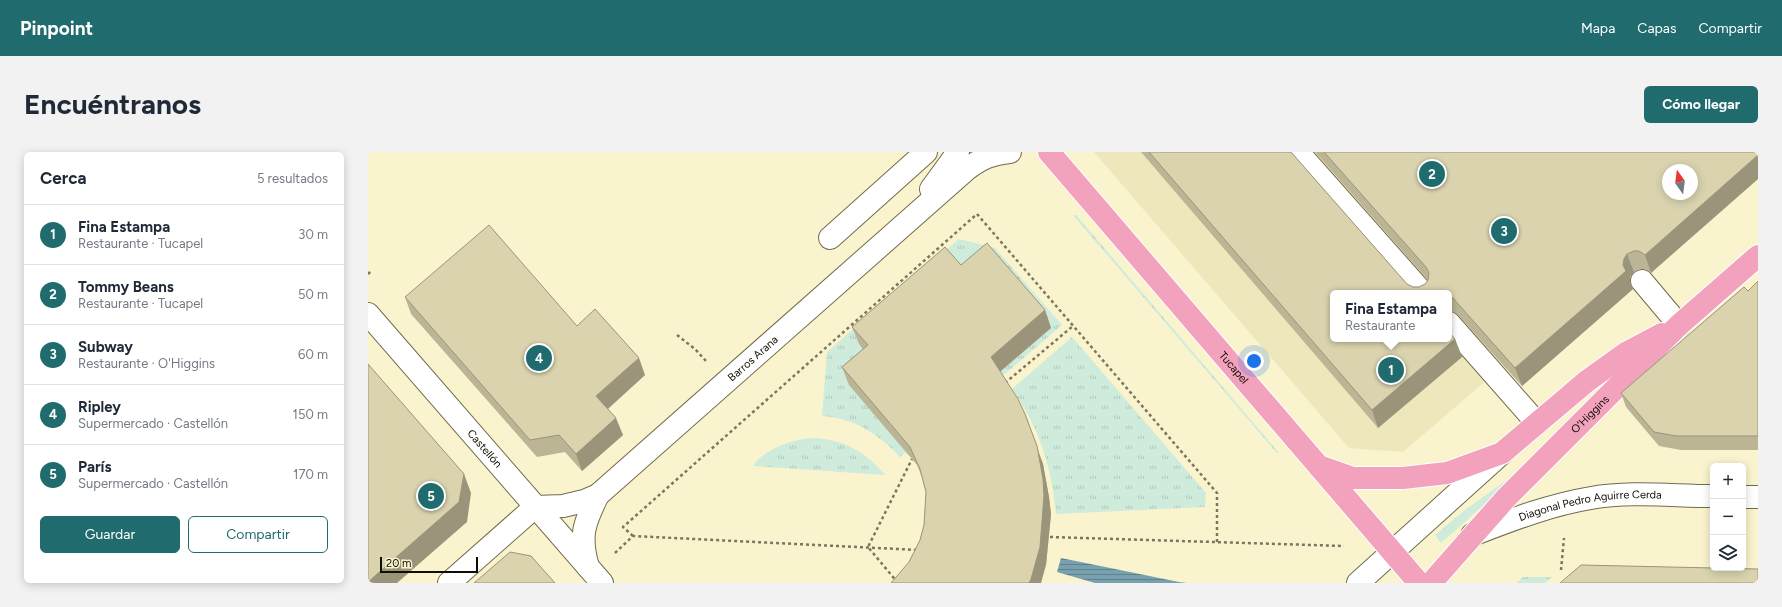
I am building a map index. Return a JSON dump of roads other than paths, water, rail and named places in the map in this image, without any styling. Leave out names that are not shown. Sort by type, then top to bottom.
[{"type":"main road","name":"Tucapel","points":[[1047,153],[1419,583]]},
{"type":"main road","name":"O'Higgins","points":[[1431,583],[1506,498],[1680,325],[1758,256]]},
{"type":"main road","points":[[1319,466],[1353,478],[1403,478],[1447,473],[1502,453],[1536,422],[1587,380],[1626,353],[1680,325]]},
{"type":"street","points":[[830,238],[926,152]]},
{"type":"street","name":"Barros Arana","points":[[908,221],[958,152]]},
{"type":"street","name":"Barros Arana","points":[[535,507],[563,506],[584,502],[598,495],[979,160],[994,154],[1010,152]]},
{"type":"street","points":[[1298,152],[1420,290]]},
{"type":"street","points":[[1642,281],[1680,325]]},
{"type":"street","name":"Castellón","points":[[368,314],[595,576]]},
{"type":"street","points":[[1452,326],[1536,422]]},
{"type":"street","points":[[1358,583],[1502,453]]},
{"type":"street","name":"Barros Arana","points":[[595,576],[583,547],[583,536],[587,519],[598,495]]},
{"type":"street","name":"Diagonal Pedro Aguirre Cerda","points":[[1472,536],[1532,512],[1562,503],[1592,498],[1632,495],[1710,496]]},
{"type":"street","points":[[1746,497],[1758,497]]},
{"type":"street","points":[[449,583],[535,507]]},
{"type":"water","points":[[1061,558],[1187,583],[1095,583],[1057,572]]},
{"type":"place","name":"Tommy Beans","points":[[1432,174]]},
{"type":"place","name":"Subway","points":[[1504,231]]},
{"type":"place","name":"Ripley","points":[[539,358]]},
{"type":"place","name":"Fina Estampa","points":[[1391,370]]},
{"type":"place","name":"París","points":[[431,496]]}]
